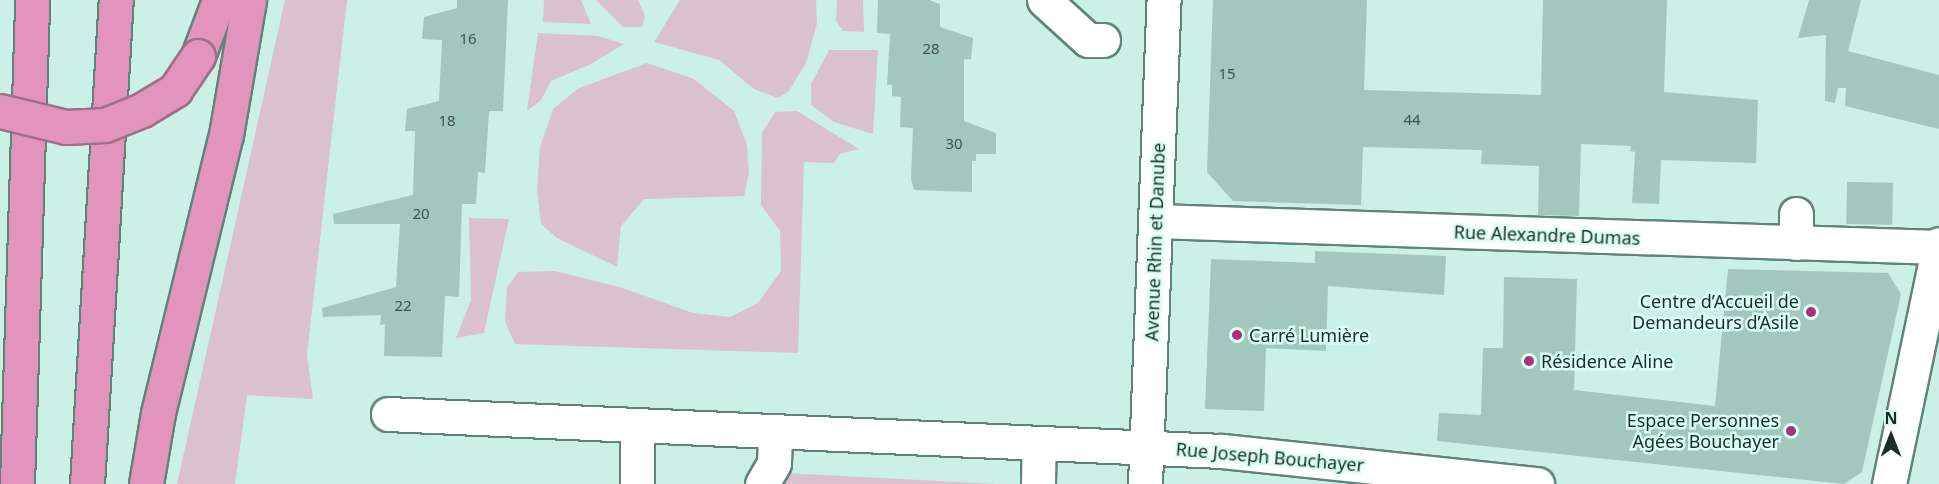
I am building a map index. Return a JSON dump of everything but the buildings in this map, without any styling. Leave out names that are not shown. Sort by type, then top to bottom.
[{"type":"highway","points":[[17,484],[32,0]]},
{"type":"highway","points":[[87,484],[116,0]]},
{"type":"highway","points":[[0,111],[66,128],[105,125],[142,110],[175,90],[198,56],[219,0]]},
{"type":"highway","points":[[146,484],[158,412],[226,135],[249,0]]},
{"type":"street","points":[[1044,0],[1088,40],[1103,40]]},
{"type":"street","name":"Avenue Rhin et Danube","points":[[1145,484],[1164,0]]},
{"type":"street","name":"Rue Alexandre Dumas","points":[[1155,221],[1796,228],[1939,246]]},
{"type":"street","points":[[1889,484],[1939,246]]},
{"type":"street","name":"Rue Joseph Bouchayer","points":[[388,414],[1039,445],[1222,450],[1537,484]]},
{"type":"street","points":[[637,426],[637,484]]},
{"type":"street","points":[[762,484],[774,463],[775,433]]},
{"type":"street","points":[[1038,484],[1039,445]]},
{"type":"shaded area","points":[[285,0],[347,0],[307,355],[313,399],[247,395],[235,484],[177,484]]},
{"type":"shaded area","points":[[544,0],[581,0],[591,24],[543,22]]},
{"type":"shaded area","points":[[596,0],[638,0],[645,16],[642,27],[623,27]]},
{"type":"shaded area","points":[[680,0],[816,0],[817,23],[807,61],[789,91],[778,98],[754,89],[719,60],[654,42]]},
{"type":"shaded area","points":[[837,0],[863,0],[864,32],[843,31],[836,21]]},
{"type":"shaded area","points":[[538,33],[598,36],[624,44],[591,64],[551,81],[541,100],[527,111]]},
{"type":"shaded area","points":[[829,50],[878,50],[873,134],[834,122],[811,105],[811,84]]},
{"type":"shaded area","points":[[647,63],[694,79],[734,111],[747,145],[749,173],[744,196],[644,199],[621,226],[617,267],[557,238],[541,224],[537,190],[540,147],[553,109],[579,88]]},
{"type":"shaded area","points":[[797,111],[859,149],[840,154],[834,163],[804,162],[798,353],[515,344],[505,322],[507,288],[518,272],[555,271],[623,288],[693,313],[730,317],[758,303],[781,271],[780,231],[761,205],[762,133],[775,112]]},
{"type":"shaded area","points":[[469,218],[509,219],[484,333],[456,338],[471,300]]},
{"type":"shaded area","points":[[785,473],[996,484],[785,484]]},
{"type":"place","name":"Centre d’Accueil de Demandeurs d’Asile","points":[[1811,312]]},
{"type":"place","name":"Carré Lumière","points":[[1237,335]]},
{"type":"place","name":"Résidence Aline","points":[[1529,361]]},
{"type":"place","name":"Espace Personnes Agées Bouchayer","points":[[1791,431]]}]
